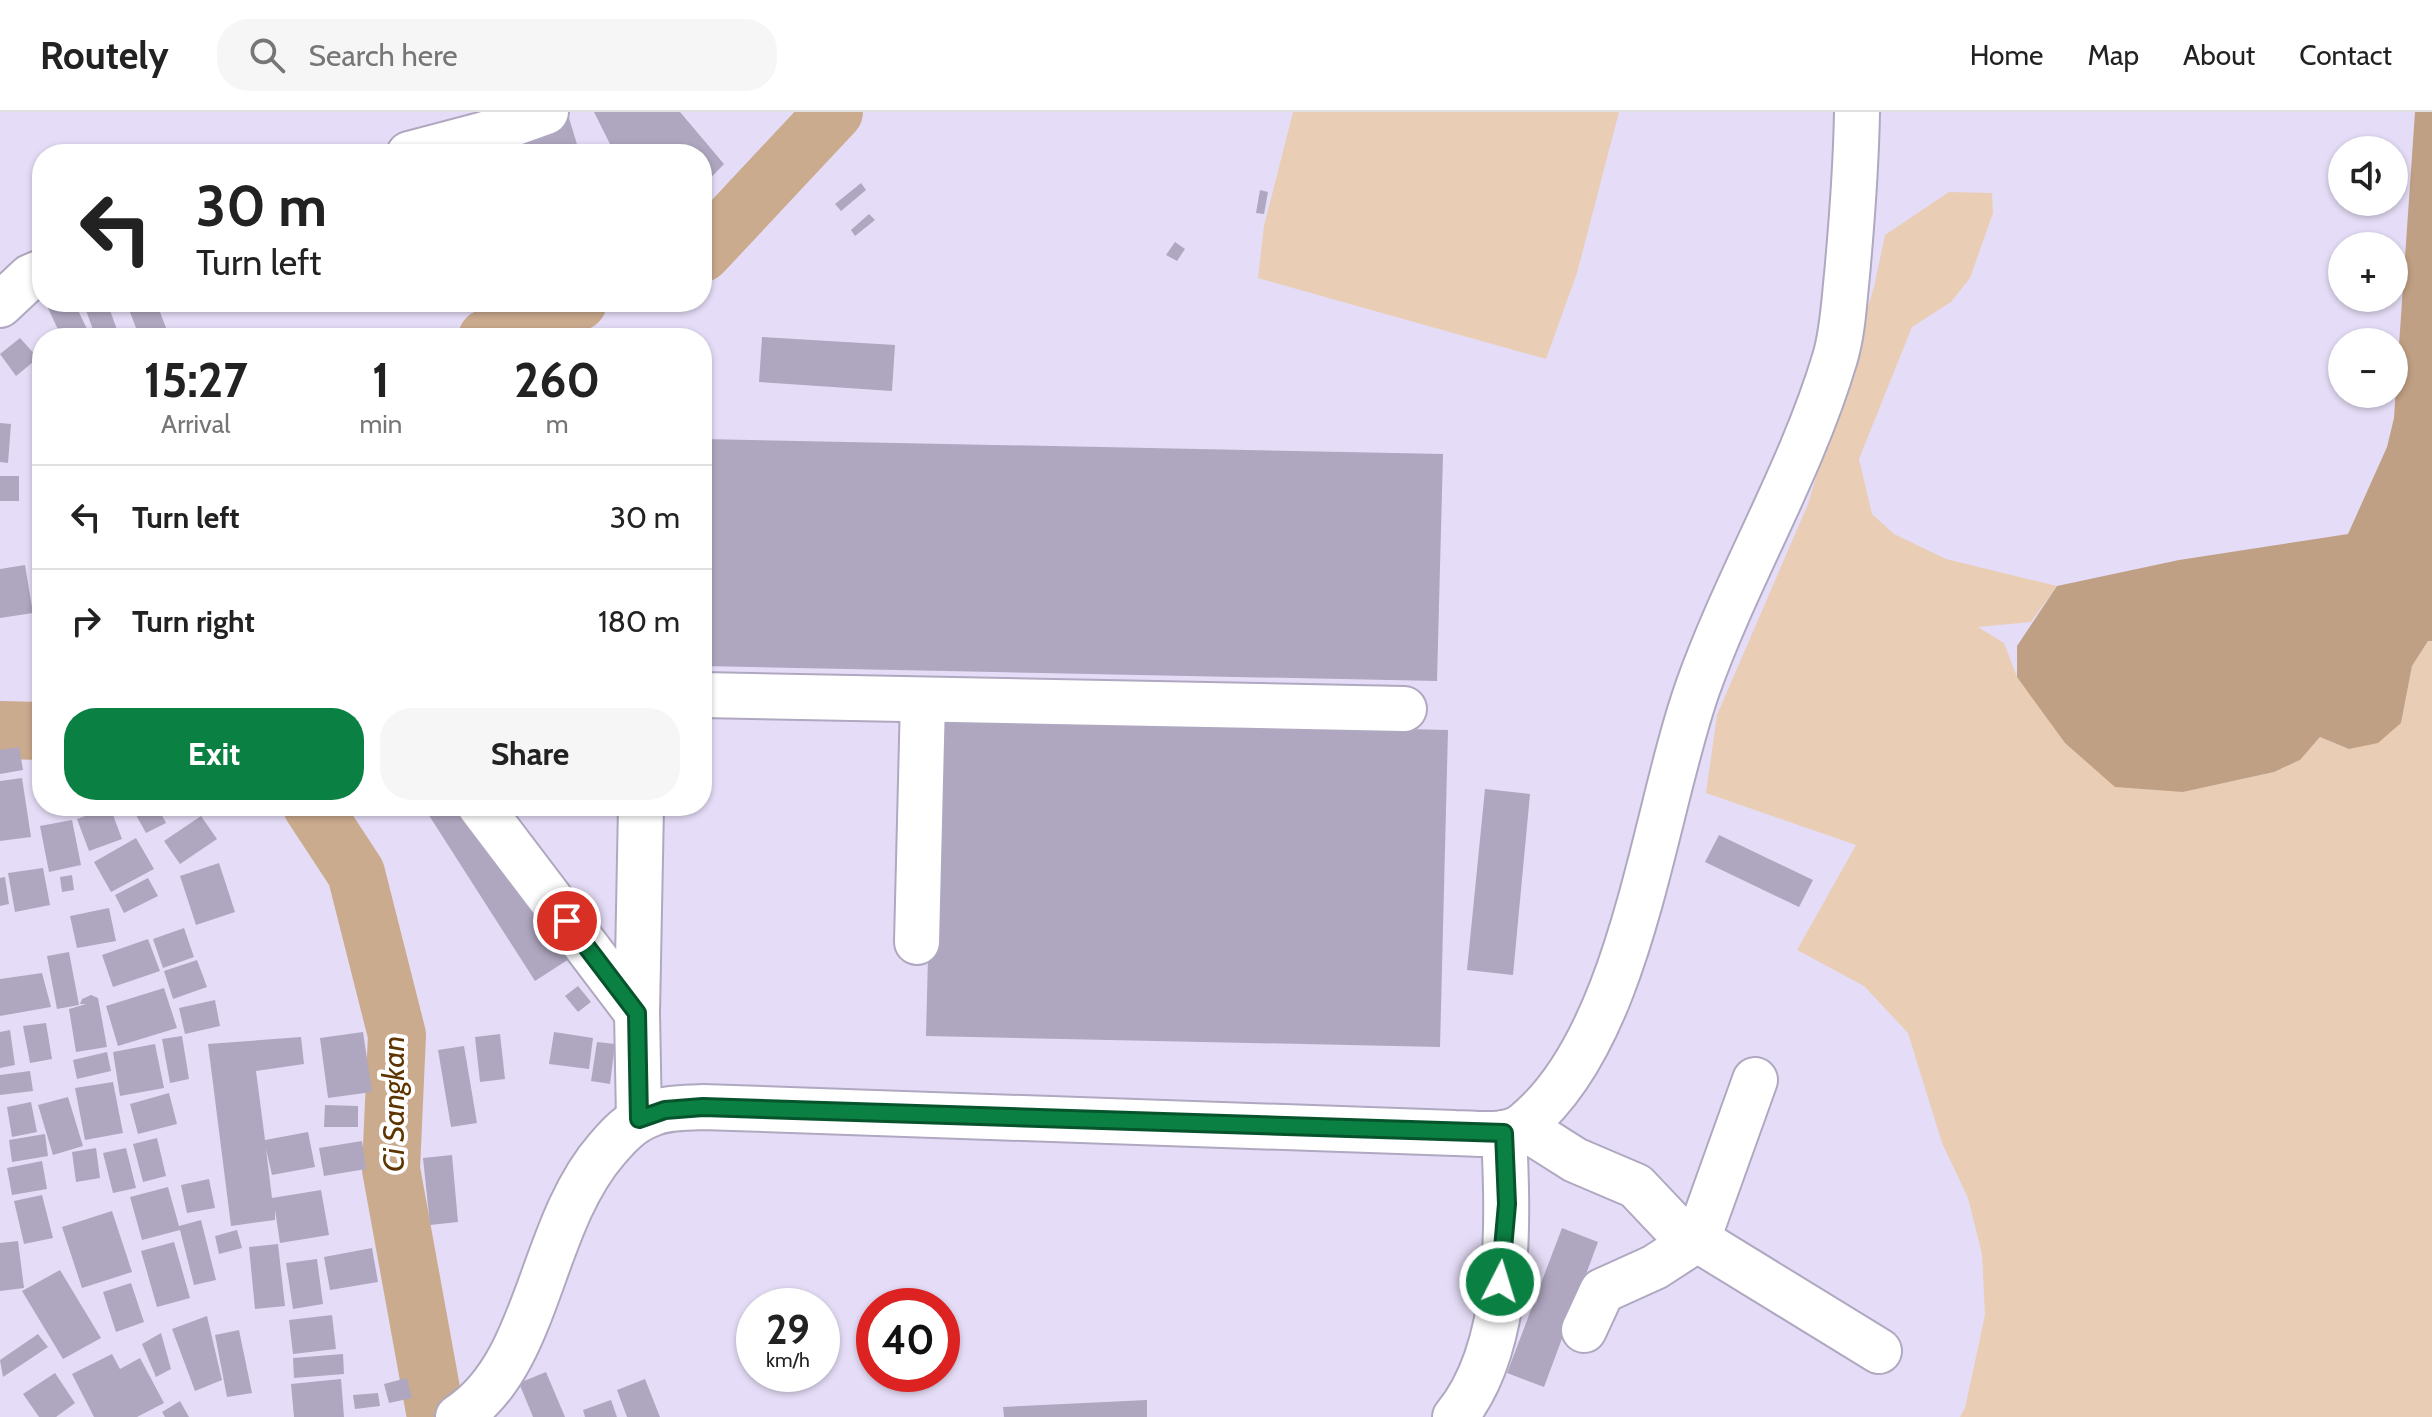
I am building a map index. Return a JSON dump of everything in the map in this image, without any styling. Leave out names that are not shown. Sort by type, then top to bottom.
[{"type":"street","points":[[447,144],[546,112]]},
{"type":"street","points":[[1455,1417],[1469,1400],[1493,1339],[1514,1130],[1549,1099],[1591,1040],[1630,934],[1698,686],[1791,474],[1836,357],[1856,185],[1857,112]]},
{"type":"street","points":[[712,695],[1404,709]]},
{"type":"street","points":[[917,942],[923,700]]},
{"type":"street","points":[[488,816],[637,1013]]},
{"type":"street","points":[[639,1119],[637,1013],[641,816]]},
{"type":"street","points":[[1584,1330],[1602,1291],[1655,1267],[1698,1239],[1755,1080]]},
{"type":"street","points":[[458,1417],[488,1393],[512,1357],[560,1228],[583,1179],[622,1132],[639,1119],[665,1110],[703,1107],[1514,1130],[1636,1186],[1672,1224],[1879,1351]]},
{"type":"shaded area","points":[[1293,112],[1619,112],[1577,273],[1546,359],[1258,278],[1264,226]]},
{"type":"shaded area","points":[[2415,112],[2432,112],[2432,641],[2428,641],[2412,666],[2401,723],[2378,743],[2349,749],[2320,737],[2300,760],[2274,772],[2183,792],[2115,787],[2065,743],[2017,677],[2017,646],[2057,586],[2179,560],[2348,534],[2387,447],[2395,408],[2408,408],[2408,328],[2400,328],[2401,312],[2408,312],[2408,214]]},
{"type":"shaded area","points":[[1949,192],[1992,193],[1993,213],[1970,278],[1951,302],[1912,327],[1859,459],[1872,514],[1894,534],[1946,559],[2057,586],[2031,622],[1978,627],[2004,643],[2017,677],[2183,792],[2274,772],[2300,760],[2320,737],[2349,749],[2401,723],[2412,666],[2428,641],[2432,641],[2432,1417],[1960,1417],[1965,1408],[1985,1315],[1982,1254],[1968,1198],[1942,1143],[1908,1033],[1864,986],[1797,950],[1856,845],[1706,793],[1717,715],[1808,504],[1874,287],[1885,235]]},
{"type":"building","points":[[594,112],[680,112],[707,144],[610,144]]},
{"type":"building","points":[[569,118],[577,144],[484,144]]},
{"type":"building","points":[[712,150],[724,164],[712,177]]},
{"type":"building","points":[[861,183],[866,190],[841,211],[835,204]]},
{"type":"building","points":[[1260,190],[1268,192],[1264,214],[1256,213]]},
{"type":"building","points":[[869,214],[875,220],[855,236],[851,230]]},
{"type":"building","points":[[1175,242],[1185,249],[1177,261],[1166,255]]},
{"type":"building","points":[[50,312],[79,312],[87,328],[57,328]]},
{"type":"building","points":[[87,312],[111,312],[116,328],[92,328]]},
{"type":"building","points":[[130,312],[160,312],[166,328],[136,328]]},
{"type":"building","points":[[762,337],[895,345],[892,391],[759,382]]},
{"type":"building","points":[[20,338],[32,351],[32,363],[16,376],[0,354]]},
{"type":"building","points":[[0,423],[11,424],[8,463],[0,462]]},
{"type":"building","points":[[712,439],[1443,454],[1437,681],[712,666]]},
{"type":"building","points":[[0,476],[19,476],[19,501],[0,501]]},
{"type":"building","points":[[25,565],[32,613],[0,618],[0,569]]},
{"type":"building","points":[[934,718],[1448,730],[1440,1047],[926,1036]]},
{"type":"building","points":[[19,747],[23,770],[0,774],[0,750]]},
{"type":"building","points":[[22,778],[31,837],[0,841],[0,781]]},
{"type":"building","points":[[1485,789],[1530,794],[1513,975],[1467,970]]},
{"type":"building","points":[[113,816],[122,839],[89,851],[77,819]]},
{"type":"building","points":[[137,816],[162,816],[166,823],[146,833]]},
{"type":"building","points":[[201,816],[217,839],[180,864],[164,841]]},
{"type":"building","points":[[429,816],[478,816],[569,959],[535,981]]},
{"type":"building","points":[[72,820],[81,865],[49,872],[40,826]]},
{"type":"building","points":[[1719,835],[1813,880],[1799,907],[1705,862]]},
{"type":"building","points":[[136,838],[154,869],[111,892],[94,862]]},
{"type":"building","points":[[219,863],[235,912],[196,925],[180,876]]},
{"type":"building","points":[[43,868],[50,905],[15,912],[8,873]]},
{"type":"building","points":[[72,875],[74,890],[62,892],[60,877]]},
{"type":"building","points":[[5,877],[9,904],[0,906],[0,878]]},
{"type":"building","points":[[148,878],[158,896],[124,913],[115,895]]},
{"type":"building","points":[[109,908],[116,941],[77,948],[70,916]]},
{"type":"building","points":[[184,928],[194,957],[163,968],[153,939]]},
{"type":"building","points":[[148,939],[160,971],[113,987],[102,955]]},
{"type":"building","points":[[69,952],[79,1005],[57,1009],[47,956]]},
{"type":"building","points":[[197,960],[207,987],[173,999],[164,971]]},
{"type":"building","points":[[42,973],[51,1007],[0,1016],[0,979]]},
{"type":"building","points":[[578,986],[591,1002],[578,1012],[565,996]]},
{"type":"building","points":[[164,988],[177,1028],[118,1046],[106,1006]]},
{"type":"building","points":[[91,995],[98,998],[107,1047],[76,1052],[69,1009],[86,1004],[80,1004],[82,999]]},
{"type":"building","points":[[215,1000],[220,1026],[185,1034],[179,1008]]},
{"type":"building","points":[[46,1023],[52,1059],[30,1063],[23,1026]]},
{"type":"building","points":[[10,1030],[15,1065],[0,1068],[0,1032]]},
{"type":"building","points":[[363,1032],[372,1092],[328,1098],[320,1038]]},
{"type":"building","points":[[554,1032],[593,1038],[589,1069],[549,1064]]},
{"type":"building","points":[[500,1034],[505,1079],[480,1082],[475,1037]]},
{"type":"building","points":[[182,1036],[189,1079],[170,1083],[162,1039]]},
{"type":"building","points":[[301,1037],[304,1064],[256,1071],[265,1140],[308,1132],[315,1167],[272,1175],[266,1149],[272,1198],[321,1190],[329,1235],[280,1243],[275,1210],[275,1220],[231,1226],[208,1044]]},
{"type":"building","points":[[597,1042],[615,1044],[610,1084],[591,1081]]},
{"type":"building","points":[[155,1044],[164,1088],[120,1096],[113,1052]]},
{"type":"building","points":[[464,1046],[477,1123],[451,1127],[438,1050]]},
{"type":"building","points":[[107,1052],[111,1071],[77,1079],[73,1060]]},
{"type":"building","points":[[30,1071],[33,1091],[0,1095],[0,1075]]},
{"type":"building","points":[[113,1082],[123,1133],[85,1140],[75,1088]]},
{"type":"building","points":[[169,1093],[177,1124],[138,1134],[130,1104]]},
{"type":"building","points":[[68,1097],[83,1146],[53,1155],[38,1105]]},
{"type":"building","points":[[31,1102],[37,1132],[12,1137],[7,1107]]},
{"type":"building","points":[[325,1105],[358,1106],[358,1127],[324,1127]]},
{"type":"building","points":[[45,1134],[48,1156],[12,1162],[9,1140]]},
{"type":"building","points":[[157,1138],[166,1176],[143,1182],[133,1144]]},
{"type":"building","points":[[362,1141],[366,1169],[324,1176],[319,1148]]},
{"type":"building","points":[[96,1148],[100,1178],[76,1182],[72,1152]]},
{"type":"building","points":[[126,1148],[136,1188],[113,1193],[103,1153]]},
{"type":"building","points":[[452,1155],[458,1222],[430,1225],[423,1158]]},
{"type":"building","points":[[42,1161],[47,1189],[12,1195],[7,1168]]},
{"type":"building","points":[[209,1179],[215,1208],[187,1213],[181,1185]]},
{"type":"building","points":[[168,1187],[179,1226],[201,1220],[216,1280],[194,1285],[180,1230],[142,1240],[130,1197]]},
{"type":"building","points":[[42,1195],[53,1238],[24,1244],[14,1201]]},
{"type":"building","points":[[112,1211],[132,1272],[82,1288],[62,1227]]},
{"type":"building","points":[[1562,1228],[1598,1242],[1544,1387],[1507,1373]]},
{"type":"building","points":[[237,1230],[242,1248],[219,1254],[215,1236]]},
{"type":"building","points":[[18,1241],[24,1288],[0,1291],[0,1243]]},
{"type":"building","points":[[174,1242],[190,1298],[157,1307],[141,1251]]},
{"type":"building","points":[[278,1244],[285,1306],[255,1309],[249,1247]]},
{"type":"building","points":[[372,1248],[378,1282],[330,1290],[324,1257]]},
{"type":"building","points":[[317,1259],[323,1304],[293,1309],[286,1263]]},
{"type":"building","points":[[60,1270],[101,1338],[63,1359],[22,1291]]},
{"type":"building","points":[[131,1283],[144,1322],[116,1332],[103,1292]]},
{"type":"building","points":[[332,1315],[336,1349],[293,1354],[289,1320]]},
{"type":"building","points":[[207,1316],[222,1380],[195,1391],[172,1329]]},
{"type":"building","points":[[239,1330],[252,1393],[227,1397],[215,1335]]},
{"type":"building","points":[[161,1333],[171,1369],[156,1377],[142,1344]]},
{"type":"building","points":[[38,1334],[48,1347],[3,1377],[0,1360]]},
{"type":"building","points":[[112,1354],[120,1369],[140,1358],[164,1403],[137,1417],[94,1417],[72,1374]]},
{"type":"building","points":[[343,1354],[344,1374],[294,1378],[293,1358]]},
{"type":"building","points":[[546,1372],[565,1417],[533,1417],[519,1383]]},
{"type":"building","points":[[55,1373],[75,1403],[56,1417],[39,1417],[23,1394]]},
{"type":"building","points":[[407,1378],[412,1398],[389,1403],[384,1384]]},
{"type":"building","points":[[341,1379],[344,1417],[294,1417],[291,1384]]},
{"type":"building","points":[[645,1379],[660,1417],[627,1417],[617,1390]]},
{"type":"building","points":[[378,1393],[380,1406],[355,1409],[353,1395]]},
{"type":"building","points":[[611,1400],[617,1417],[585,1417],[583,1410]]},
{"type":"building","points":[[1147,1400],[1147,1417],[1004,1417],[1003,1407]]},
{"type":"building","points":[[180,1401],[189,1417],[165,1417],[162,1412]]},
{"type":"waterway","name":"Ci Sangkan","points":[[712,242],[834,112]]},
{"type":"waterway","name":"Ci Sangkan","points":[[512,328],[553,312]]},
{"type":"waterway","points":[[0,730],[32,731]]},
{"type":"waterway","name":"Ci Sangkan","points":[[319,816],[356,873],[397,1035],[391,1169],[436,1417]]},
{"type":"route","points":[[567,921],[637,1013],[639,1119],[665,1110],[703,1107],[1504,1133],[1507,1204],[1500,1282]]}]
